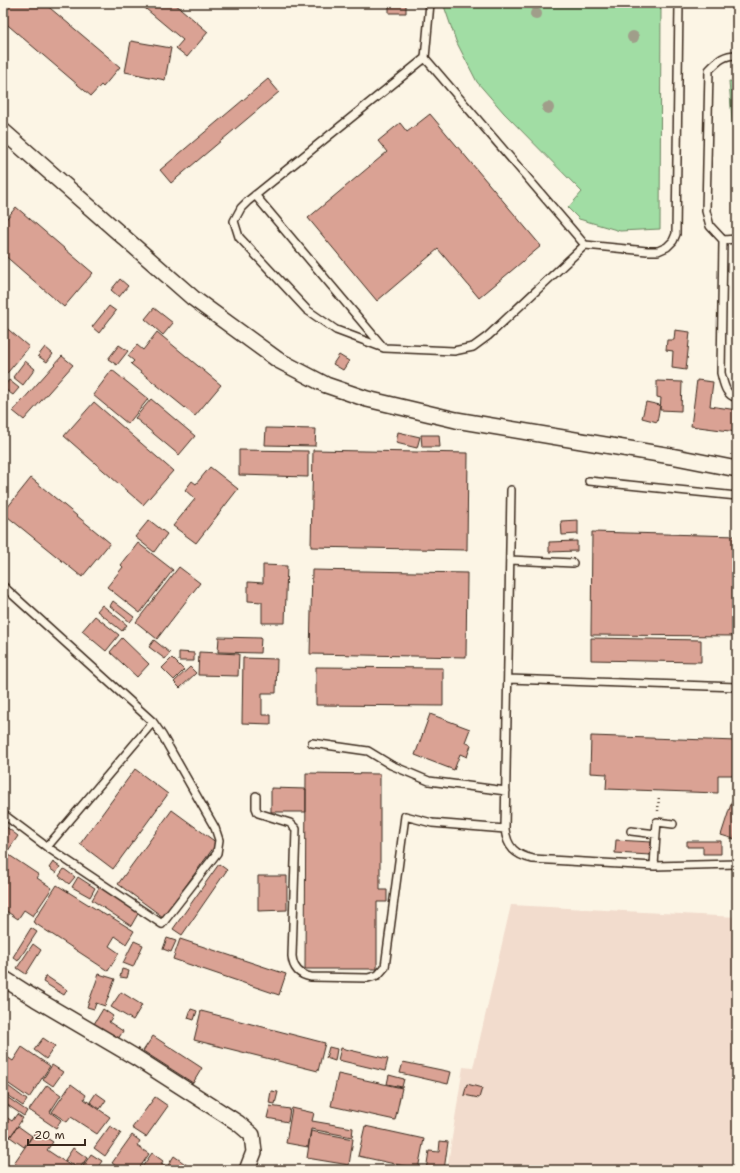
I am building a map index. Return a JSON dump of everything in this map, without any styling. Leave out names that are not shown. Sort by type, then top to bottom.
[{"type":"street","points":[[3,131],[193,298],[278,360],[326,385],[367,399],[456,420],[671,456],[737,469]]},
{"type":"street","points":[[3,978],[135,1057],[238,1123],[252,1135],[254,1152],[247,1170]]},
{"type":"lane","points":[[430,3],[425,58],[585,245],[647,251],[667,247],[673,241],[676,234],[679,3]]},
{"type":"lane","points":[[737,55],[719,59],[709,70],[706,211],[710,226],[723,240],[721,373],[726,391],[737,398]]},
{"type":"lane","points":[[425,58],[255,195],[241,208],[234,221],[240,237],[307,310],[336,330],[384,348],[454,351],[473,347],[488,336],[585,245]]},
{"type":"lane","points":[[255,195],[384,348]]},
{"type":"lane","points":[[723,240],[737,239]]},
{"type":"lane","points":[[589,481],[737,496]]},
{"type":"lane","points":[[511,490],[505,829],[506,838],[510,846],[516,853],[533,859],[654,866],[737,864]]},
{"type":"lane","points":[[510,560],[573,563]]},
{"type":"lane","points":[[3,586],[152,722],[162,735],[215,828],[219,840],[217,853],[162,924],[46,847],[3,814]]},
{"type":"lane","points":[[508,679],[737,687]]},
{"type":"lane","points":[[46,847],[152,722]]},
{"type":"lane","points":[[312,743],[368,751],[391,765],[429,781],[506,791]]},
{"type":"lane","points":[[256,796],[256,808],[258,813],[290,823],[296,829],[292,962],[299,973],[311,977],[368,978],[378,974],[385,967],[405,816],[432,823],[505,829]]},
{"type":"lane","points":[[654,866],[657,822],[673,824]]},
{"type":"lane","points":[[631,831],[656,834]]},
{"type":"shaded area","points":[[511,905],[737,917],[737,1170],[447,1170],[463,1067],[473,1068]]},
{"type":"green space","points":[[443,3],[661,3],[660,229],[620,231],[579,219],[568,208],[582,192],[504,113],[477,82],[456,41]]},
{"type":"green space","points":[[729,81],[737,82],[737,185]]},
{"type":"building","points":[[4,3],[44,3],[120,67],[103,87],[101,85],[91,96],[3,21]]},
{"type":"building","points":[[174,3],[208,32],[187,57],[176,48],[183,40],[140,4]]},
{"type":"building","points":[[389,3],[406,3],[406,13],[389,13]]},
{"type":"building","points":[[131,41],[171,48],[165,80],[125,72]]},
{"type":"building","points":[[268,79],[279,92],[171,183],[160,170]]},
{"type":"building","points":[[430,114],[541,246],[479,298],[438,249],[377,301],[308,218],[387,152],[378,141],[400,123],[407,132]]},
{"type":"building","points":[[16,207],[93,273],[64,307],[3,254],[3,223]]},
{"type":"building","points":[[120,279],[128,286],[119,297],[111,290]]},
{"type":"building","points":[[109,306],[116,311],[99,333],[92,327]]},
{"type":"building","points":[[154,308],[173,323],[163,335],[145,319]]},
{"type":"building","points":[[3,325],[29,347],[3,378]]},
{"type":"building","points":[[675,330],[690,332],[686,370],[672,368],[673,351],[666,350],[667,340],[674,340]]},
{"type":"building","points":[[157,332],[221,385],[195,416],[131,364],[134,361],[128,356],[137,345],[143,350]]},
{"type":"building","points":[[119,345],[128,351],[117,365],[108,359]]},
{"type":"building","points":[[45,347],[53,354],[47,362],[38,356]]},
{"type":"building","points":[[339,355],[349,361],[343,370],[333,364]]},
{"type":"building","points":[[62,356],[73,365],[24,420],[13,411]]},
{"type":"building","points":[[25,361],[35,369],[23,385],[13,377]]},
{"type":"building","points":[[112,370],[148,399],[128,424],[93,395]]},
{"type":"building","points":[[9,380],[19,388],[13,395],[3,388]]},
{"type":"building","points":[[697,380],[713,382],[710,406],[737,410],[737,432],[691,426]]},
{"type":"building","points":[[657,381],[682,382],[681,411],[660,410],[661,398],[657,397]]},
{"type":"building","points":[[151,399],[195,436],[179,455],[135,418]]},
{"type":"building","points":[[94,402],[173,471],[143,505],[64,436]]},
{"type":"building","points":[[646,402],[660,405],[657,422],[642,418]]},
{"type":"building","points":[[266,428],[316,429],[315,446],[265,445]]},
{"type":"building","points":[[398,432],[420,437],[417,448],[396,443]]},
{"type":"building","points":[[421,435],[439,435],[440,447],[422,447]]},
{"type":"building","points":[[239,450],[308,451],[308,477],[239,475]]},
{"type":"building","points":[[313,450],[468,453],[467,550],[311,547]]},
{"type":"building","points":[[210,467],[238,489],[196,543],[173,526],[195,499],[185,490],[192,481],[196,484]]},
{"type":"building","points":[[31,478],[110,543],[82,577],[3,513]]},
{"type":"building","points":[[149,520],[167,534],[154,552],[135,537]]},
{"type":"building","points":[[578,520],[578,534],[562,535],[561,521]]},
{"type":"building","points":[[592,532],[737,536],[737,636],[591,635]]},
{"type":"building","points":[[577,541],[577,551],[549,552],[549,542]]},
{"type":"building","points":[[138,543],[173,570],[140,613],[107,587],[123,567],[121,565]]},
{"type":"building","points":[[263,565],[287,566],[285,623],[262,623],[262,602],[248,601],[248,582],[263,583]]},
{"type":"building","points":[[179,567],[200,583],[157,639],[136,622]]},
{"type":"building","points":[[312,570],[467,573],[466,657],[310,654]]},
{"type":"building","points":[[113,601],[134,617],[130,622],[110,606]]},
{"type":"building","points":[[102,605],[127,625],[122,631],[97,611]]},
{"type":"building","points":[[95,616],[119,635],[106,651],[82,631]]},
{"type":"building","points":[[219,637],[261,638],[260,653],[218,652]]},
{"type":"building","points":[[122,638],[149,664],[137,677],[110,652]]},
{"type":"building","points":[[591,638],[701,640],[701,662],[591,660]]},
{"type":"building","points":[[154,640],[170,653],[165,659],[149,647]]},
{"type":"building","points":[[179,652],[194,653],[194,661],[179,661]]},
{"type":"building","points":[[199,652],[239,654],[238,676],[198,675]]},
{"type":"building","points":[[172,658],[184,670],[174,680],[162,668]]},
{"type":"building","points":[[243,658],[277,659],[276,693],[262,693],[262,715],[271,715],[271,724],[242,723]]},
{"type":"building","points":[[190,667],[196,673],[180,688],[174,682]]},
{"type":"building","points":[[316,667],[443,668],[443,706],[316,705]]},
{"type":"building","points":[[430,714],[470,729],[465,742],[471,745],[467,757],[460,754],[454,770],[415,755]]},
{"type":"building","points":[[591,736],[737,741],[737,787],[733,786],[733,775],[718,775],[718,793],[606,789],[607,774],[590,773]]},
{"type":"building","points":[[135,769],[168,794],[113,869],[80,844]]},
{"type":"building","points":[[306,773],[380,774],[380,890],[387,890],[387,902],[377,902],[377,969],[305,969]]},
{"type":"building","points":[[271,788],[306,789],[306,812],[271,812]]},
{"type":"building","points":[[732,801],[737,803],[737,830],[734,839],[721,835]]},
{"type":"building","points":[[172,810],[217,843],[163,917],[118,884]]},
{"type":"building","points":[[5,826],[18,836],[5,855],[3,854],[3,829]]},
{"type":"building","points":[[616,840],[651,842],[650,855],[615,853]]},
{"type":"building","points":[[687,841],[721,841],[721,854],[703,854],[703,847],[687,847]]},
{"type":"building","points":[[9,855],[39,875],[37,878],[52,888],[33,916],[24,910],[18,919],[3,909],[3,864]]},
{"type":"building","points":[[53,862],[60,867],[56,873],[49,868]]},
{"type":"building","points":[[219,864],[227,870],[182,935],[173,929]]},
{"type":"building","points":[[64,869],[75,877],[69,884],[59,876]]},
{"type":"building","points":[[258,876],[287,876],[287,910],[258,911]]},
{"type":"building","points":[[78,877],[95,888],[90,897],[72,887]]},
{"type":"building","points":[[57,885],[134,931],[126,944],[115,936],[109,946],[119,953],[108,971],[33,922]]},
{"type":"building","points":[[100,886],[139,912],[131,926],[92,900]]},
{"type":"building","points":[[31,928],[37,932],[18,961],[13,957]]},
{"type":"building","points":[[167,938],[176,941],[171,952],[163,949]]},
{"type":"building","points":[[180,939],[286,974],[279,995],[173,959]]},
{"type":"building","points":[[134,941],[143,945],[133,967],[123,963]]},
{"type":"building","points":[[33,944],[41,950],[26,974],[17,968]]},
{"type":"building","points":[[122,969],[129,971],[127,978],[120,977]]},
{"type":"building","points":[[99,974],[115,979],[105,1006],[96,1003],[94,1009],[87,1007]]},
{"type":"building","points":[[46,976],[67,990],[64,995],[43,982]]},
{"type":"building","points":[[121,992],[142,1005],[133,1020],[111,1007]]},
{"type":"building","points":[[103,1009],[113,1016],[109,1022],[123,1031],[118,1039],[94,1024]]},
{"type":"building","points":[[191,1009],[197,1011],[194,1020],[188,1018]]},
{"type":"building","points":[[201,1011],[325,1043],[318,1071],[194,1040]]},
{"type":"building","points":[[153,1036],[202,1068],[193,1083],[143,1051]]},
{"type":"building","points":[[43,1038],[55,1046],[46,1059],[34,1050]]},
{"type":"building","points":[[22,1047],[50,1066],[29,1098],[3,1080],[3,1058],[7,1057],[13,1061]]},
{"type":"building","points":[[329,1047],[337,1049],[335,1061],[326,1058]]},
{"type":"building","points":[[341,1048],[388,1059],[385,1071],[338,1060]]},
{"type":"building","points":[[403,1062],[451,1072],[448,1084],[400,1073]]},
{"type":"building","points":[[52,1065],[63,1072],[53,1086],[43,1079]]},
{"type":"building","points":[[338,1074],[402,1088],[395,1120],[331,1106]]},
{"type":"building","points":[[389,1075],[404,1079],[402,1087],[387,1084]]},
{"type":"building","points":[[71,1084],[86,1095],[84,1099],[110,1117],[97,1134],[71,1117],[67,1122],[52,1112]]},
{"type":"building","points":[[467,1084],[482,1088],[479,1098],[464,1095]]},
{"type":"building","points":[[47,1085],[61,1095],[50,1112],[61,1120],[56,1128],[29,1110]]},
{"type":"building","points":[[8,1086],[27,1100],[23,1106],[4,1093]]},
{"type":"building","points":[[271,1091],[278,1092],[275,1104],[269,1103]]},
{"type":"building","points":[[96,1093],[106,1100],[100,1109],[90,1102]]},
{"type":"building","points":[[4,1095],[27,1111],[24,1116],[3,1102]]},
{"type":"building","points":[[155,1097],[168,1106],[146,1137],[132,1128]]},
{"type":"building","points":[[270,1106],[290,1109],[288,1122],[267,1118]]},
{"type":"building","points":[[292,1108],[314,1113],[312,1121],[353,1128],[352,1137],[311,1129],[308,1147],[286,1143]]},
{"type":"building","points":[[17,1114],[23,1118],[10,1137],[4,1133],[3,1134],[3,1115],[12,1121]]},
{"type":"building","points":[[18,1126],[32,1136],[24,1147],[10,1137]]},
{"type":"building","points":[[110,1126],[121,1133],[105,1156],[94,1148]]},
{"type":"building","points":[[365,1126],[424,1139],[418,1169],[358,1156]]},
{"type":"building","points":[[36,1131],[53,1142],[47,1150],[74,1168],[73,1170],[24,1170],[14,1163]]},
{"type":"building","points":[[311,1131],[353,1139],[349,1165],[307,1158]]},
{"type":"building","points":[[132,1135],[140,1141],[137,1146],[149,1154],[138,1170],[122,1170],[112,1163]]},
{"type":"building","points":[[440,1141],[448,1142],[444,1170],[426,1170],[429,1151],[439,1152]]},
{"type":"building","points":[[73,1148],[87,1158],[79,1169],[65,1160]]},
{"type":"building","points":[[152,1153],[163,1161],[161,1164],[167,1167],[174,1156],[191,1168],[189,1170],[140,1170]]},
{"type":"building","points":[[91,1154],[102,1161],[96,1170],[89,1170],[83,1166]]}]
